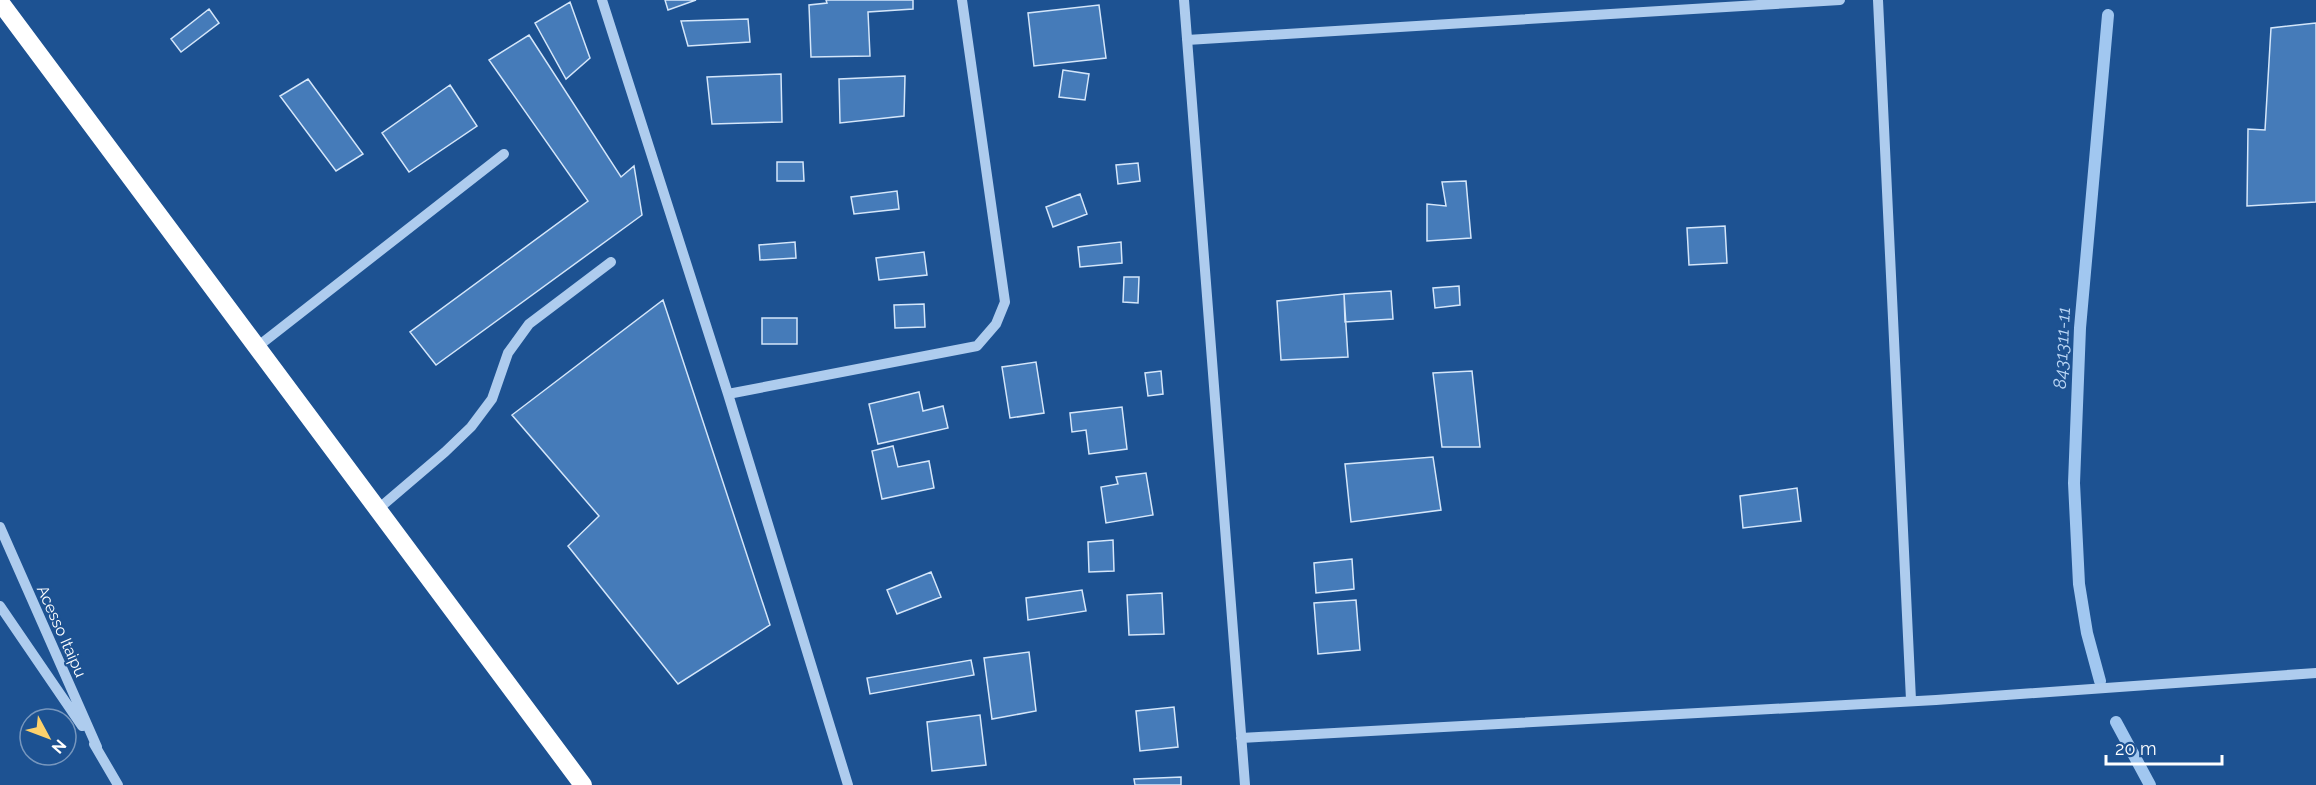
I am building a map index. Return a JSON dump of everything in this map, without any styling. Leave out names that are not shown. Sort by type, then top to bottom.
[{"type":"highway","points":[[0,2],[583,785]]},
{"type":"street","points":[[602,0],[728,394],[848,785]]},
{"type":"street","points":[[728,394],[977,346],[996,324],[1005,302],[962,0]]},
{"type":"street","points":[[1184,0],[1245,785]]},
{"type":"street","points":[[1187,40],[1840,0]]},
{"type":"street","points":[[1878,0],[1911,700]]},
{"type":"street","points":[[257,347],[504,154]]},
{"type":"street","points":[[377,510],[471,427],[492,399],[508,353],[529,324],[611,262]]},
{"type":"street","name":"Acesso Itaipu","points":[[0,526],[97,747]]},
{"type":"street","points":[[0,606],[97,747],[118,785]]},
{"type":"street","points":[[1241,738],[1911,700],[2316,673]]},
{"type":"building","points":[[665,0],[696,0],[668,10]]},
{"type":"building","points":[[826,0],[913,0],[913,9],[868,12],[870,56],[811,57],[809,5],[827,3]]},
{"type":"building","points":[[570,2],[590,58],[566,79],[535,23]]},
{"type":"building","points":[[1099,5],[1106,58],[1034,66],[1028,13]]},
{"type":"building","points":[[209,9],[219,23],[181,52],[171,39]]},
{"type":"building","points":[[748,19],[750,42],[688,46],[681,21]]},
{"type":"building","points":[[2316,23],[2316,202],[2247,206],[2248,129],[2265,130],[2271,28]]},
{"type":"building","points":[[529,35],[621,177],[634,166],[642,215],[436,365],[410,332],[588,201],[489,60]]},
{"type":"building","points":[[1063,70],[1089,74],[1085,100],[1059,97]]},
{"type":"building","points":[[781,74],[782,122],[712,124],[707,77]]},
{"type":"building","points":[[905,76],[904,116],[840,123],[839,79]]},
{"type":"building","points":[[308,79],[363,154],[336,171],[280,96]]},
{"type":"building","points":[[450,85],[477,126],[409,172],[382,133]]},
{"type":"building","points":[[777,162],[803,162],[804,181],[777,181]]},
{"type":"building","points":[[1138,163],[1140,181],[1118,184],[1116,165]]},
{"type":"building","points":[[1466,181],[1471,238],[1427,241],[1427,204],[1446,206],[1442,182]]},
{"type":"building","points":[[897,191],[899,209],[854,214],[851,197]]},
{"type":"building","points":[[1080,194],[1087,214],[1053,227],[1046,207]]},
{"type":"building","points":[[1725,226],[1727,263],[1689,265],[1687,228]]},
{"type":"building","points":[[795,242],[796,258],[760,260],[759,245]]},
{"type":"building","points":[[1121,242],[1122,263],[1080,267],[1078,247]]},
{"type":"building","points":[[924,252],[927,275],[879,280],[876,258]]},
{"type":"building","points":[[1124,277],[1139,277],[1138,303],[1123,302]]},
{"type":"building","points":[[1459,286],[1460,305],[1435,308],[1433,288]]},
{"type":"building","points":[[1391,291],[1393,319],[1345,322],[1344,294]]},
{"type":"building","points":[[1344,294],[1348,357],[1281,360],[1277,301]]},
{"type":"building","points":[[663,300],[770,625],[678,684],[568,546],[599,516],[512,415]]},
{"type":"building","points":[[924,304],[925,327],[895,328],[894,305]]},
{"type":"building","points":[[762,318],[797,318],[797,344],[762,344]]},
{"type":"building","points":[[1036,362],[1044,413],[1010,418],[1002,367]]},
{"type":"building","points":[[1161,371],[1163,394],[1148,396],[1145,373]]},
{"type":"building","points":[[1472,371],[1480,447],[1442,447],[1433,373]]},
{"type":"building","points":[[919,392],[923,411],[943,406],[948,428],[878,444],[869,404]]},
{"type":"building","points":[[1122,407],[1127,449],[1089,454],[1086,430],[1072,432],[1070,413]]},
{"type":"building","points":[[893,446],[898,467],[929,461],[934,488],[882,499],[872,451]]},
{"type":"building","points":[[1433,457],[1441,510],[1351,522],[1345,464]]},
{"type":"building","points":[[1146,473],[1153,515],[1106,523],[1101,487],[1118,484],[1116,477]]},
{"type":"building","points":[[1797,488],[1801,521],[1743,528],[1740,496]]},
{"type":"building","points":[[1113,540],[1114,571],[1089,572],[1088,542]]},
{"type":"building","points":[[1352,559],[1354,589],[1316,593],[1314,563]]},
{"type":"building","points":[[931,572],[941,597],[897,614],[887,590]]},
{"type":"building","points":[[1082,590],[1086,611],[1028,620],[1026,598]]},
{"type":"building","points":[[1162,593],[1164,634],[1129,635],[1127,595]]},
{"type":"building","points":[[1356,600],[1360,650],[1318,654],[1314,603]]},
{"type":"building","points":[[1029,652],[1036,711],[992,719],[984,658]]},
{"type":"building","points":[[971,660],[974,675],[870,694],[867,678]]},
{"type":"building","points":[[1174,707],[1178,747],[1140,751],[1136,711]]},
{"type":"building","points":[[980,715],[986,765],[932,771],[927,722]]},
{"type":"building","points":[[1181,777],[1181,785],[1135,785],[1134,779]]},
{"type":"waterway","name":"8431311-11","points":[[2100,681],[2087,633],[2079,584],[2074,483],[2080,328],[2108,15]]},
{"type":"waterway","name":"8431311-11","points":[[2116,722],[2150,785]]}]
